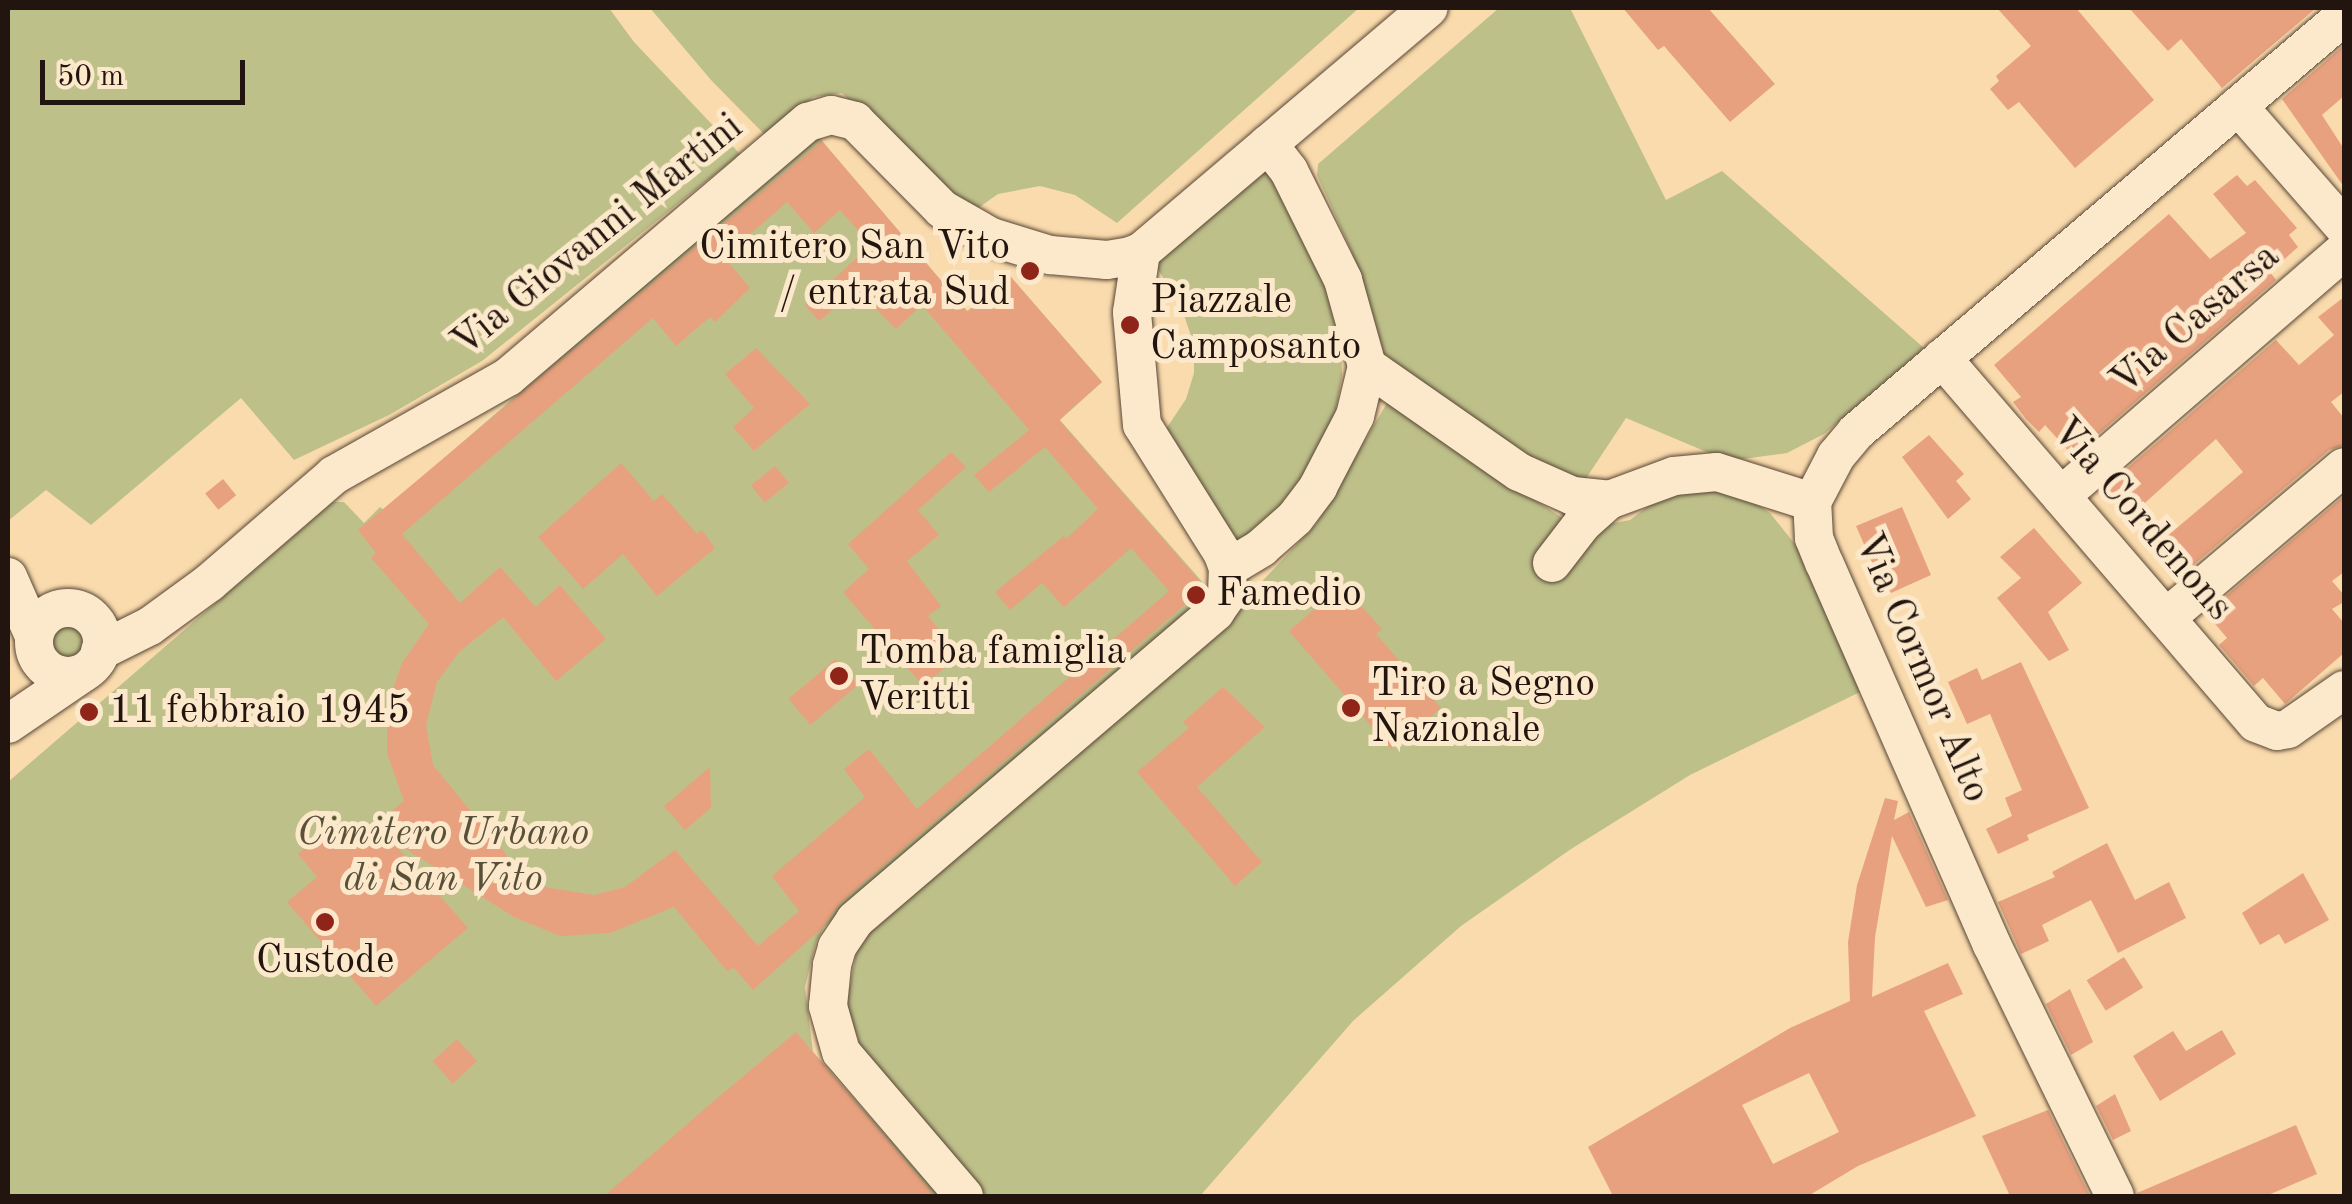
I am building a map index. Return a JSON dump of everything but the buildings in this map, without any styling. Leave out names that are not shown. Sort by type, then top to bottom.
[{"type":"street","points":[[964,1196],[841,1052],[828,1006],[837,947],[855,920],[1214,612],[1226,595],[1228,568],[1150,445],[1138,404],[1132,335],[1133,290],[1141,252],[1430,8]]},
{"type":"street","name":"Via Cormor Alto","points":[[2114,1196],[1992,945],[1832,581],[1814,538],[1812,502],[1836,456],[1856,432],[2344,16]]},
{"type":"street","points":[[2238,106],[2344,227]]},
{"type":"street","name":"Via Giovanni Martini","points":[[8,724],[210,582],[334,475],[508,377],[808,122],[831,114],[855,121],[942,210],[1011,245],[1050,255],[1107,260],[1141,252]]},
{"type":"street","points":[[1228,568],[1295,518],[1318,487],[1354,416],[1368,366],[1343,280],[1289,171],[1268,144]]},
{"type":"street","name":"Via Casarsa","points":[[2061,496],[2344,251]]},
{"type":"street","name":"Via Cordenons","points":[[1942,358],[2256,723],[2277,731],[2297,725],[2344,690]]},
{"type":"street","points":[[1368,366],[1518,472],[1573,496],[1609,500]]},
{"type":"street","points":[[2166,618],[2344,467]]},
{"type":"street","points":[[1552,563],[1582,524],[1609,500],[1674,476],[1702,472],[1730,475],[1812,502]]},
{"type":"street","points":[[10,579],[54,628],[99,630],[92,662],[72,676],[51,672],[54,628]]},
{"type":"street","name":"Via Giovanni Martini","points":[[54,628],[184,598]]},
{"type":"street","points":[[8,716],[54,628]]},
{"type":"green space","points":[[8,8],[609,8],[634,42],[740,154],[482,361],[389,415],[294,460],[241,398],[91,525],[46,490],[8,521]]},
{"type":"green space","points":[[650,8],[1359,8],[1117,223],[1075,195],[1040,186],[998,194],[967,216],[842,93],[813,97],[768,138],[711,80]]},
{"type":"green space","points":[[1499,8],[1570,8],[1666,200],[1722,171],[1924,348],[1824,434],[1787,453],[1728,461],[1626,418],[1585,480],[1544,471],[1386,360],[1351,250],[1317,175],[1318,164]]},
{"type":"green space","name":"Cimitero Urbano di San Vito","points":[[817,135],[967,311],[1010,276],[1102,382],[1060,420],[1213,594],[824,927],[816,942],[805,987],[813,1052],[939,1196],[8,1196],[8,782],[333,502],[344,502],[364,523],[380,507],[384,510]]},
{"type":"green space","points":[[1266,166],[1320,267],[1341,341],[1342,376],[1332,430],[1286,507],[1271,526],[1236,543],[1162,435],[1186,399],[1194,373],[1194,345],[1181,306],[1157,268],[1158,261]]},
{"type":"green space","points":[[1387,403],[1567,521],[1604,525],[1630,520],[1660,497],[1723,486],[1748,498],[1770,513],[1798,548],[1864,690],[1690,775],[1571,849],[1461,926],[1353,1021],[1200,1196],[986,1196],[889,1088],[861,1047],[846,1006],[859,940],[1238,607],[1316,524]]},
{"type":"green space","points":[[68,622],[82,628],[88,642],[82,656],[68,662],[54,656],[48,642],[54,628]]},
{"type":"place","name":"Cimitero San Vito / entrata Sud","points":[[1030,271]]},
{"type":"place","name":"Piazzale Camposanto","points":[[1130,325]]},
{"type":"place","name":"Famedio","points":[[1196,595]]},
{"type":"place","name":"Tomba famiglia Veritti","points":[[839,676]]},
{"type":"place","name":"Tiro a Segno Nazionale","points":[[1351,708]]},
{"type":"place","name":"11 febbraio 1945","points":[[89,712]]},
{"type":"place","name":"Custode","points":[[325,922]]}]
